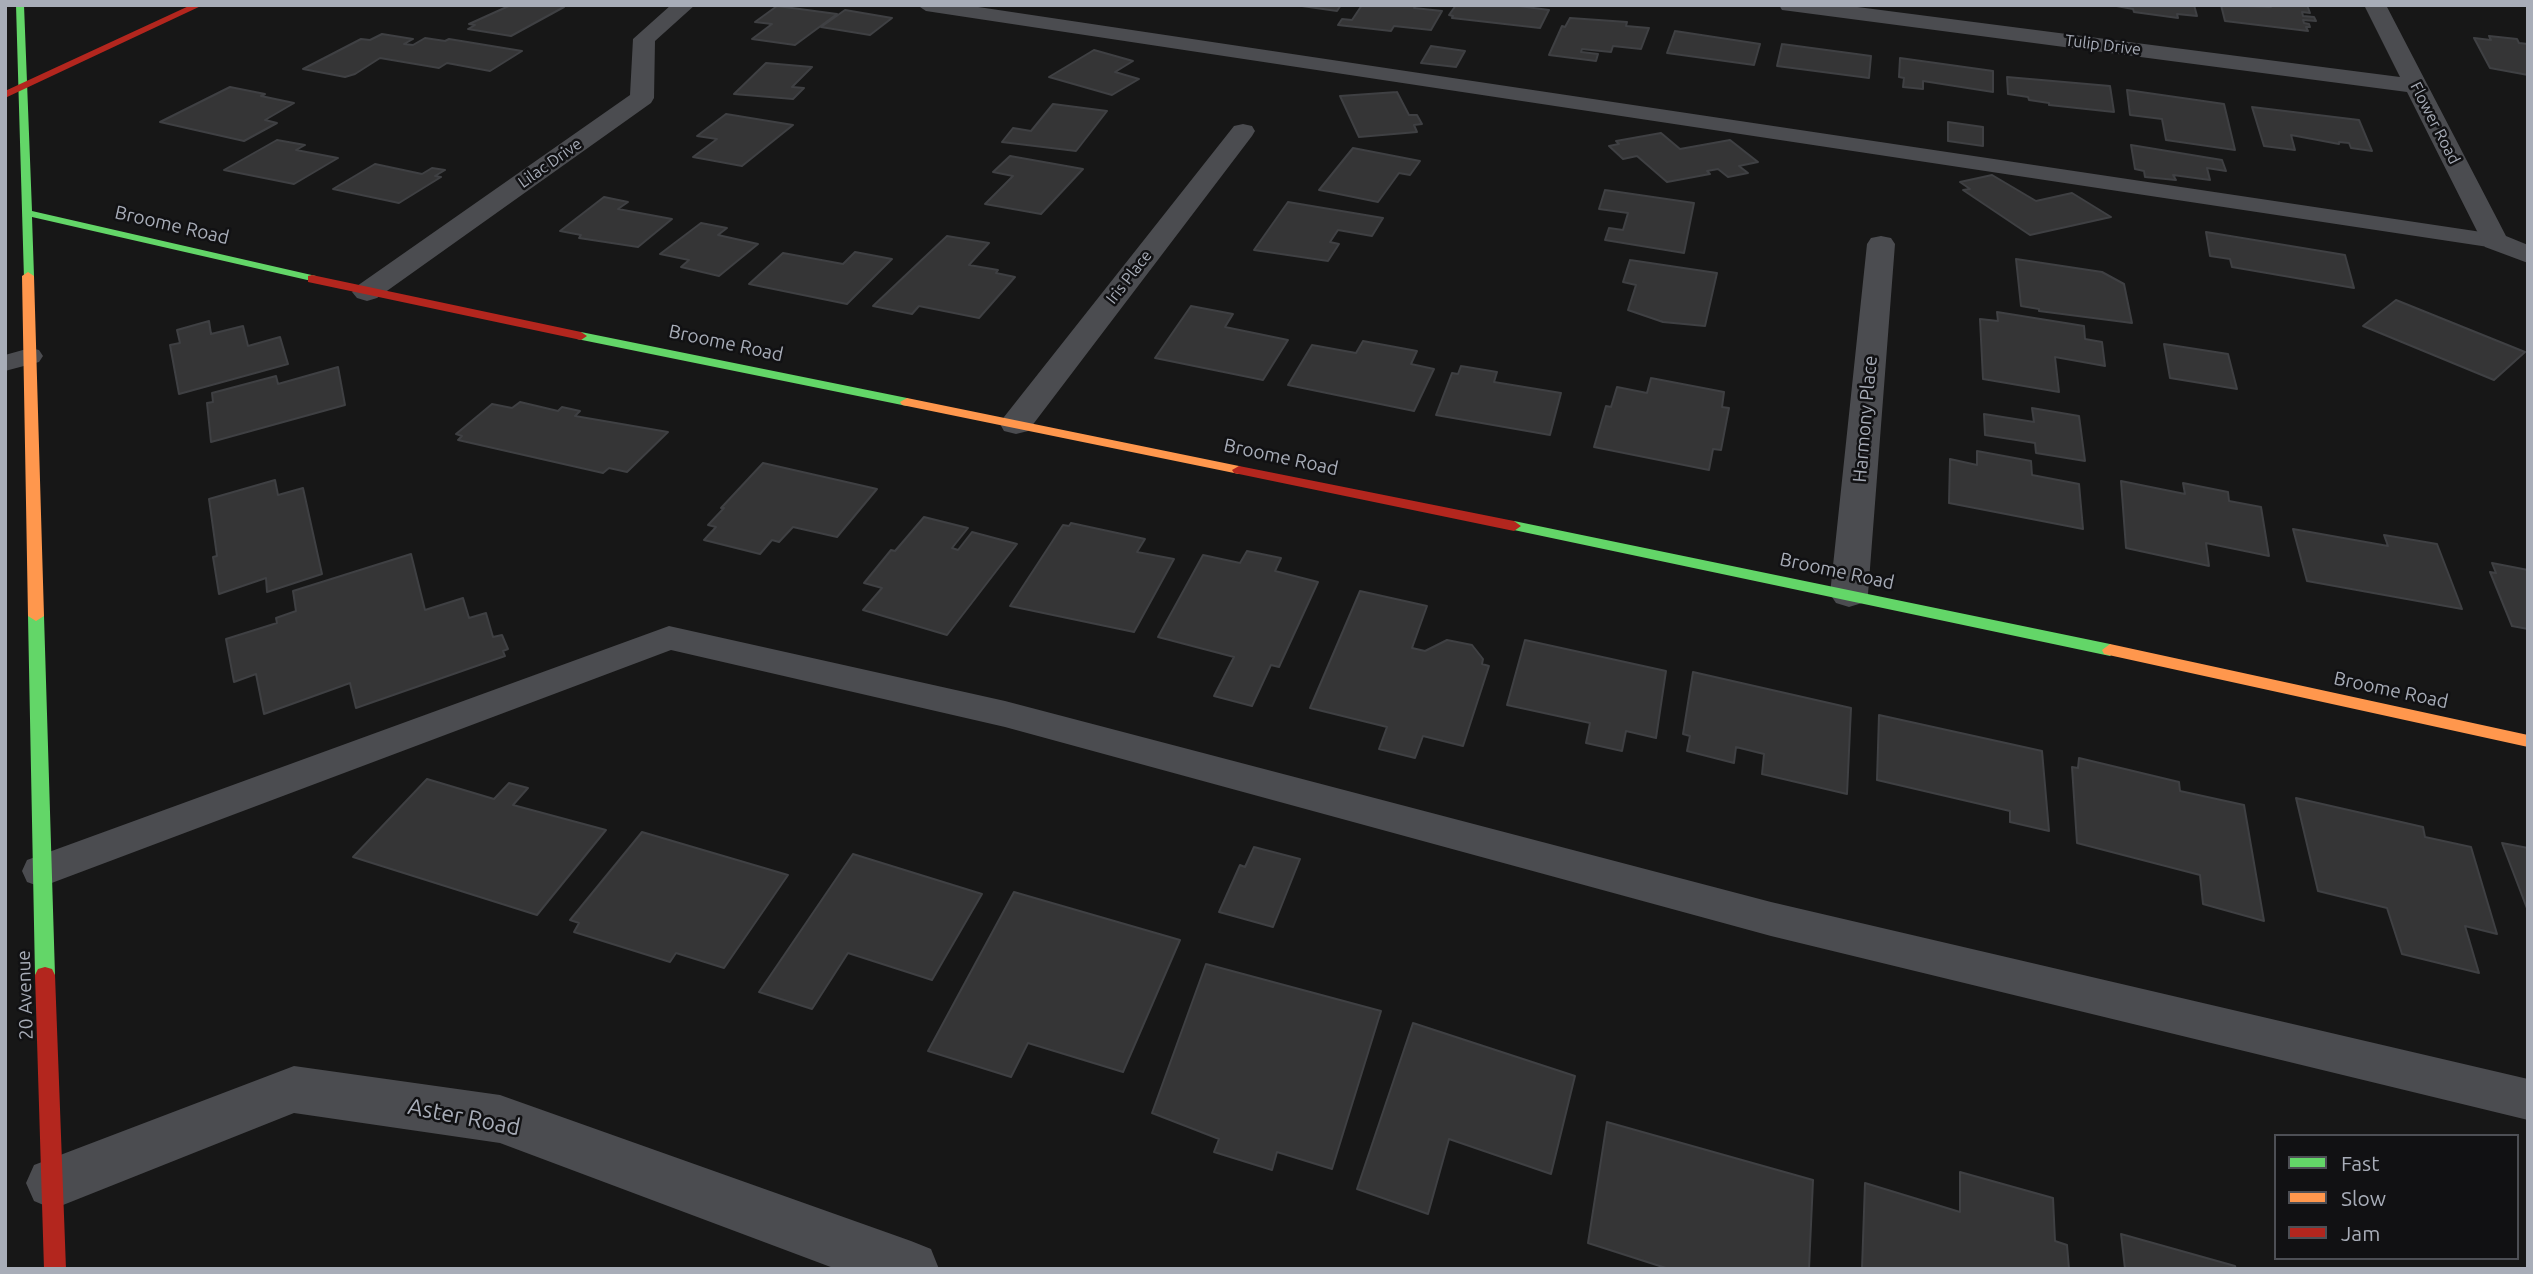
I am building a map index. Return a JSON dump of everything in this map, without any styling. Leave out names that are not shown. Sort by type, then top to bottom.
[{"type":"street","name":"20 Avenue","points":[[20,5],[27,213],[18,360],[41,871],[55,1269]]},
{"type":"street","points":[[5,95],[200,5]]},
{"type":"street","name":"Lilac Drive","points":[[367,292],[642,97],[644,39],[684,5]]},
{"type":"street","name":"Tulip Drive","points":[[1790,5],[2416,86]]},
{"type":"street","name":"Flower Road","points":[[2375,5],[2495,241]]},
{"type":"street","name":"Iris Place","points":[[1016,424],[1243,131]]},
{"type":"street","name":"Broome Road","points":[[27,213],[367,292],[1849,594],[2528,741]]},
{"type":"street","points":[[2495,241],[2528,255]]},
{"type":"street","name":"Harmony Place","points":[[1849,594],[1881,244]]},
{"type":"street","name":"Aster Road","points":[[53,1184],[294,1089],[500,1119],[911,1269]]},
{"type":"lane","points":[[926,5],[2495,241]]},
{"type":"lane","points":[[41,871],[669,638],[1005,714],[1772,919],[2528,1100]]},
{"type":"building","points":[[511,5],[564,7],[511,36],[468,29],[475,25],[469,24]]},
{"type":"building","points":[[1295,5],[1341,5],[1337,11]]},
{"type":"building","points":[[1362,5],[1416,5],[1414,8],[1442,11],[1431,30],[1394,26],[1391,31],[1338,25],[1342,19],[1352,20]]},
{"type":"building","points":[[1456,5],[1511,5],[1549,10],[1540,28],[1452,18],[1453,16],[1449,15]]},
{"type":"building","points":[[2111,5],[2194,5],[2197,16],[2177,14],[2178,18],[2134,12],[2133,9]]},
{"type":"building","points":[[2221,5],[2307,5],[2310,13],[2302,12],[2303,16],[2314,17],[2316,21],[2303,20],[2309,24],[2310,27],[2306,27],[2308,31],[2225,21]]},
{"type":"building","points":[[777,6],[837,14],[795,45],[752,39],[772,24],[755,22]]},
{"type":"building","points":[[845,10],[892,18],[870,35],[821,27]]},
{"type":"building","points":[[1570,18],[1627,22],[1626,26],[1649,28],[1641,49],[1613,46],[1611,52],[1582,49],[1581,52],[1598,54],[1596,61],[1549,55],[1562,26],[1565,27]]},
{"type":"building","points":[[1675,31],[1760,44],[1754,65],[1667,53]]},
{"type":"building","points":[[382,34],[413,39],[404,44],[413,45],[425,38],[445,41],[449,39],[522,51],[490,71],[447,63],[439,68],[380,58],[355,74],[345,77],[303,69],[361,39],[370,40]]},
{"type":"building","points":[[2489,36],[2517,39],[2519,43],[2528,44],[2528,75],[2490,68],[2474,38],[2491,40]]},
{"type":"building","points":[[1782,44],[1871,56],[1869,78],[1777,66]]},
{"type":"building","points":[[1431,46],[1465,51],[1456,67],[1421,63]]},
{"type":"building","points":[[1094,50],[1133,61],[1115,72],[1139,79],[1112,95],[1049,77]]},
{"type":"building","points":[[1900,58],[1993,71],[1993,92],[1923,81],[1923,89],[1903,87],[1904,78],[1899,77]]},
{"type":"building","points":[[766,63],[812,67],[792,87],[804,88],[793,99],[734,94]]},
{"type":"building","points":[[2007,77],[2110,86],[2114,112],[2049,105],[2029,100],[2028,97],[2008,94]]},
{"type":"building","points":[[230,87],[294,103],[265,120],[277,123],[244,141],[160,122]]},
{"type":"building","points":[[2127,90],[2224,104],[2235,150],[2166,140],[2162,119],[2130,115]]},
{"type":"building","points":[[1397,92],[1409,115],[1417,115],[1422,124],[1414,125],[1417,132],[1359,137],[1340,96]]},
{"type":"building","points":[[1053,104],[1107,111],[1076,151],[1002,142],[1013,128],[1031,131]]},
{"type":"building","points":[[2252,107],[2359,120],[2372,151],[2351,148],[2349,143],[2339,144],[2291,135],[2295,150],[2264,146]]},
{"type":"building","points":[[726,114],[793,125],[742,166],[693,157],[717,139],[697,136]]},
{"type":"building","points":[[1948,122],[1983,127],[1983,146],[1948,141]]},
{"type":"building","points":[[1661,133],[1680,149],[1730,140],[1758,162],[1739,166],[1748,173],[1728,177],[1718,169],[1707,171],[1710,174],[1667,182],[1637,156],[1623,159],[1609,146],[1619,144],[1616,141]]},
{"type":"building","points":[[277,140],[305,145],[296,150],[338,158],[294,184],[224,170]]},
{"type":"building","points":[[2131,145],[2222,160],[2226,171],[2207,168],[2210,180],[2173,175],[2176,180],[2145,177],[2144,171],[2135,169]]},
{"type":"building","points":[[1353,148],[1420,161],[1410,175],[1399,173],[1378,202],[1319,190]]},
{"type":"building","points":[[1010,156],[1083,169],[1041,214],[985,204],[1013,176],[993,172]]},
{"type":"building","points":[[375,164],[422,174],[432,168],[445,170],[435,176],[441,177],[399,203],[333,189]]},
{"type":"building","points":[[1992,175],[2036,201],[2072,193],[2111,217],[2030,235],[1963,190],[1970,189],[1960,182]]},
{"type":"building","points":[[1605,190],[1694,203],[1684,253],[1605,240],[1609,228],[1623,230],[1628,213],[1599,209]]},
{"type":"building","points":[[604,197],[628,202],[618,209],[672,219],[638,247],[579,238],[581,235],[560,231]]},
{"type":"building","points":[[1288,202],[1383,218],[1372,236],[1338,230],[1330,242],[1339,244],[1328,261],[1254,250]]},
{"type":"building","points":[[701,223],[727,228],[718,235],[758,244],[719,276],[681,267],[689,260],[660,254]]},
{"type":"building","points":[[2206,232],[2345,255],[2354,288],[2232,267],[2230,259],[2210,256]]},
{"type":"building","points":[[947,236],[989,243],[969,265],[998,270],[996,273],[1015,277],[979,318],[919,306],[912,314],[873,306]]},
{"type":"building","points":[[855,252],[892,259],[847,304],[749,284],[783,253],[843,264]]},
{"type":"building","points":[[2016,259],[2102,272],[2124,284],[2132,323],[2039,311],[2021,306]]},
{"type":"building","points":[[1630,260],[1717,273],[1705,326],[1663,322],[1628,310],[1636,285],[1623,282]]},
{"type":"building","points":[[2396,300],[2525,352],[2494,380],[2363,326]]},
{"type":"building","points":[[1191,306],[1233,314],[1225,327],[1288,340],[1263,380],[1155,358]]},
{"type":"building","points":[[1997,312],[2084,326],[2085,339],[2102,342],[2105,366],[2055,357],[2059,392],[1983,379],[1980,319],[1998,321]]},
{"type":"building","points":[[209,321],[211,334],[243,326],[248,346],[280,337],[288,364],[179,394],[170,345],[180,343],[177,330]]},
{"type":"building","points":[[1363,341],[1417,351],[1411,364],[1434,369],[1414,411],[1288,385],[1312,345],[1356,353]]},
{"type":"building","points":[[2164,344],[2228,354],[2237,389],[2170,378]]},
{"type":"building","points":[[1461,366],[1497,372],[1494,382],[1561,393],[1550,435],[1436,415],[1452,373],[1458,374]]},
{"type":"building","points":[[338,367],[345,405],[211,442],[207,403],[213,402],[212,393],[276,376],[278,384]]},
{"type":"building","points":[[1651,378],[1724,392],[1722,407],[1729,408],[1721,450],[1713,449],[1709,470],[1594,447],[1606,406],[1611,407],[1617,387],[1647,393]]},
{"type":"building","points":[[520,402],[558,411],[562,407],[580,411],[575,416],[668,432],[627,472],[609,468],[603,473],[458,440],[462,436],[456,434],[492,404],[512,408]]},
{"type":"building","points":[[2032,408],[2079,416],[2085,461],[2036,453],[2035,443],[1985,435],[1984,414],[2034,422]]},
{"type":"building","points":[[1977,451],[2031,461],[2032,475],[2079,484],[2083,529],[1949,503],[1950,459],[1977,465]]},
{"type":"building","points":[[763,463],[877,489],[837,537],[793,527],[779,542],[772,540],[760,554],[704,540],[716,527],[708,525],[724,508],[721,508]]},
{"type":"building","points":[[275,480],[278,495],[303,488],[322,574],[267,592],[266,578],[219,594],[209,499]]},
{"type":"building","points":[[2121,481],[2185,494],[2183,483],[2228,492],[2229,501],[2261,507],[2269,556],[2206,543],[2209,566],[2126,548]]},
{"type":"building","points":[[924,517],[968,528],[952,548],[958,550],[972,532],[1017,544],[947,635],[863,610],[882,588],[864,583],[891,550],[895,551]]},
{"type":"building","points":[[1071,523],[1145,539],[1137,552],[1174,559],[1134,632],[1010,606],[1063,525],[1069,526]]},
{"type":"building","points":[[2293,529],[2388,546],[2384,535],[2437,544],[2462,609],[2307,581]]},
{"type":"building","points":[[1247,551],[1281,558],[1275,571],[1318,582],[1279,667],[1271,665],[1252,706],[1214,696],[1234,657],[1158,637],[1203,555],[1240,563]]},
{"type":"building","points":[[411,554],[425,610],[463,598],[469,618],[486,613],[493,637],[502,635],[508,649],[503,651],[505,656],[356,708],[350,683],[264,714],[256,674],[234,682],[226,639],[277,623],[276,618],[296,611],[293,591]]},
{"type":"building","points":[[2492,563],[2528,570],[2528,629],[2512,626],[2490,572],[2496,573]]},
{"type":"building","points":[[1360,591],[1427,606],[1412,648],[1425,651],[1447,640],[1472,645],[1483,659],[1482,664],[1489,666],[1463,746],[1423,736],[1415,758],[1379,749],[1387,727],[1310,708]]},
{"type":"building","points":[[1525,640],[1666,671],[1656,738],[1626,731],[1622,751],[1586,743],[1590,723],[1507,705]]},
{"type":"building","points":[[1693,672],[1851,708],[1847,794],[1762,774],[1764,754],[1736,747],[1734,763],[1687,751],[1690,736],[1683,734]]},
{"type":"building","points":[[1879,715],[2042,751],[2049,831],[2010,822],[2010,811],[1877,780]]},
{"type":"building","points":[[2079,758],[2179,782],[2180,791],[2244,805],[2264,921],[2203,904],[2200,875],[2077,843],[2072,767],[2078,768]]},
{"type":"building","points":[[427,779],[494,799],[509,783],[528,788],[513,805],[606,830],[537,915],[353,857]]},
{"type":"building","points":[[2296,798],[2423,827],[2425,837],[2471,847],[2497,934],[2465,926],[2479,973],[2402,954],[2387,908],[2318,891]]},
{"type":"building","points":[[642,832],[788,875],[724,968],[676,953],[670,962],[574,932],[579,923],[570,920]]},
{"type":"building","points":[[2502,843],[2528,848],[2528,911]]},
{"type":"building","points":[[1254,847],[1300,859],[1273,927],[1219,912],[1240,865],[1245,867]]},
{"type":"building","points":[[853,854],[982,894],[932,980],[848,953],[812,1009],[759,992]]},
{"type":"building","points":[[1014,892],[1180,940],[1123,1072],[1028,1043],[1011,1077],[928,1051]]},
{"type":"building","points":[[1206,964],[1381,1011],[1332,1169],[1277,1152],[1272,1170],[1214,1152],[1219,1139],[1152,1113]]},
{"type":"building","points":[[1413,1023],[1575,1076],[1551,1174],[1449,1139],[1428,1214],[1357,1189]]},
{"type":"building","points":[[1607,1122],[1813,1180],[1809,1269],[1669,1269],[1588,1243]]},
{"type":"building","points":[[1960,1172],[2053,1198],[2055,1241],[2067,1245],[2069,1269],[1862,1269],[1865,1183],[1960,1212]]},
{"type":"building","points":[[2121,1234],[2235,1266],[2236,1269],[2125,1269]]},
{"type":"traffic: fast","points":[[20,5],[28,276]]},
{"type":"traffic: fast","points":[[27,213],[312,279]]},
{"type":"traffic: fast","points":[[581,336],[907,402]]},
{"type":"traffic: fast","points":[[1514,526],[2110,650]]},
{"type":"traffic: fast","points":[[36,616],[45,975]]},
{"type":"traffic: slow","points":[[28,276],[36,616]]},
{"type":"traffic: slow","points":[[907,402],[1239,470]]},
{"type":"traffic: slow","points":[[2110,650],[2528,741]]},
{"type":"traffic: jam","points":[[5,95],[199,5]]},
{"type":"traffic: jam","points":[[312,279],[581,336]]},
{"type":"traffic: jam","points":[[1239,470],[1514,526]]},
{"type":"traffic: jam","points":[[45,975],[55,1269]]}]
